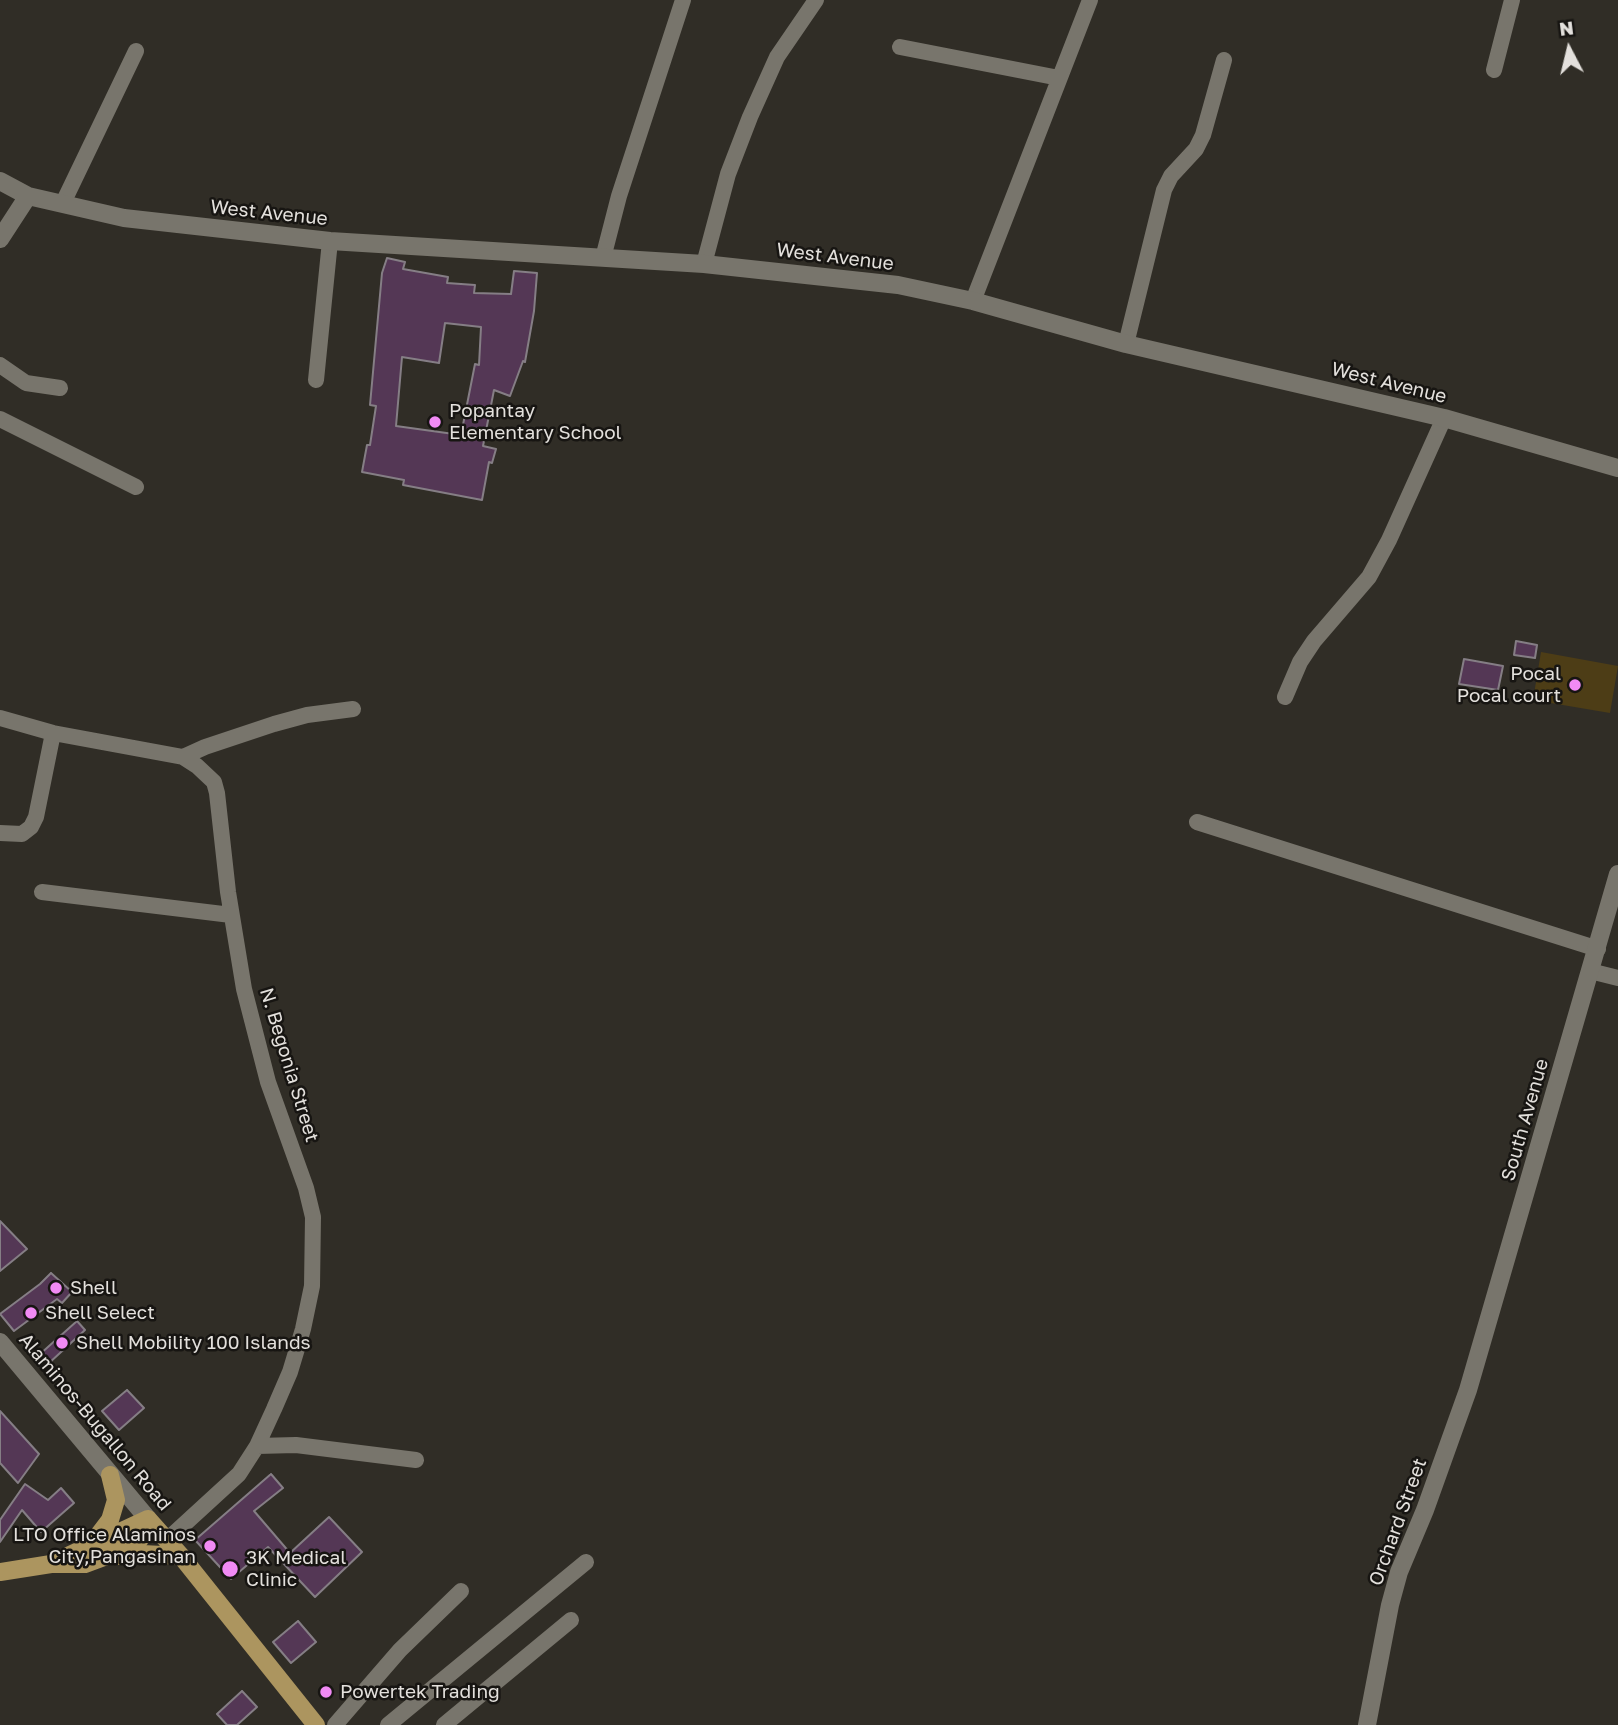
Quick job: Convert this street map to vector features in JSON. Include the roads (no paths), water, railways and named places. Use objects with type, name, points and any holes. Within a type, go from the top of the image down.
[{"type":"main road","points":[[93,1542],[110,1520],[116,1500],[110,1475]]},
{"type":"main road","points":[[51,1564],[148,1518]]},
{"type":"main road","points":[[85,1564],[133,1546],[141,1538],[148,1518]]},
{"type":"main road","name":"Alaminos-Bugallon Road","points":[[148,1518],[316,1725]]},
{"type":"main road","points":[[0,1572],[51,1564],[85,1564],[123,1555],[181,1556]]},
{"type":"street","points":[[603,258],[619,196],[683,0]]},
{"type":"street","points":[[704,264],[729,174],[750,117],[777,57],[816,0]]},
{"type":"street","points":[[973,301],[1090,0]]},
{"type":"street","points":[[1494,70],[1512,0]]},
{"type":"street","points":[[900,47],[1059,78]]},
{"type":"street","points":[[63,203],[136,51]]},
{"type":"street","points":[[1126,344],[1164,190],[1171,176],[1196,149],[1203,135],[1224,60]]},
{"type":"street","name":"West Avenue","points":[[0,181],[29,196],[124,218],[330,241],[704,264],[898,285],[973,301],[1126,344],[1444,418],[1618,468]]},
{"type":"street","points":[[0,239],[29,196]]},
{"type":"street","points":[[316,380],[330,241]]},
{"type":"street","points":[[0,365],[26,383],[60,388]]},
{"type":"street","points":[[1285,696],[1300,662],[1314,641],[1369,577],[1389,540],[1444,418]]},
{"type":"street","points":[[0,419],[136,487]]},
{"type":"street","points":[[183,757],[274,724],[318,713],[353,709]]},
{"type":"street","name":"N. Begonia Street","points":[[0,718],[53,733],[183,757],[208,775],[218,793],[231,915],[250,1018],[268,1082],[306,1188],[313,1217],[312,1286],[303,1329],[290,1372],[257,1446],[239,1474],[167,1540]]},
{"type":"street","points":[[0,833],[22,834],[31,827],[36,817],[53,733]]},
{"type":"street","points":[[1197,822],[1598,949]]},
{"type":"street","name":"South Avenue","points":[[1471,1377],[1590,971],[1612,922],[1618,874]]},
{"type":"street","points":[[42,892],[231,915]]},
{"type":"street","points":[[1590,971],[1618,978]]},
{"type":"street","name":"Alaminos-Bugallon Road","points":[[0,1342],[148,1518]]},
{"type":"street","name":"Orchard Street","points":[[1367,1725],[1399,1572],[1425,1510],[1471,1377]]},
{"type":"street","points":[[257,1446],[296,1446],[416,1460]]},
{"type":"street","points":[[388,1725],[586,1562]]},
{"type":"street","points":[[335,1725],[400,1650],[461,1591]]},
{"type":"street","points":[[444,1725],[570,1620]]},
{"type":"place","name":"Popantay Elementary School","points":[[435,422]]},
{"type":"place","name":"Pocal Pocal court","points":[[1575,685]]},
{"type":"place","name":"Shell","points":[[56,1288]]},
{"type":"place","name":"Shell Select","points":[[31,1313]]},
{"type":"place","name":"Shell Mobility 100 Islands","points":[[62,1343]]},
{"type":"place","name":"LTO Office Alaminos City,Pangasinan","points":[[210,1546]]},
{"type":"place","name":"3K Medical Clinic","points":[[230,1569]]},
{"type":"place","name":"Powertek Trading","points":[[326,1692]]}]
